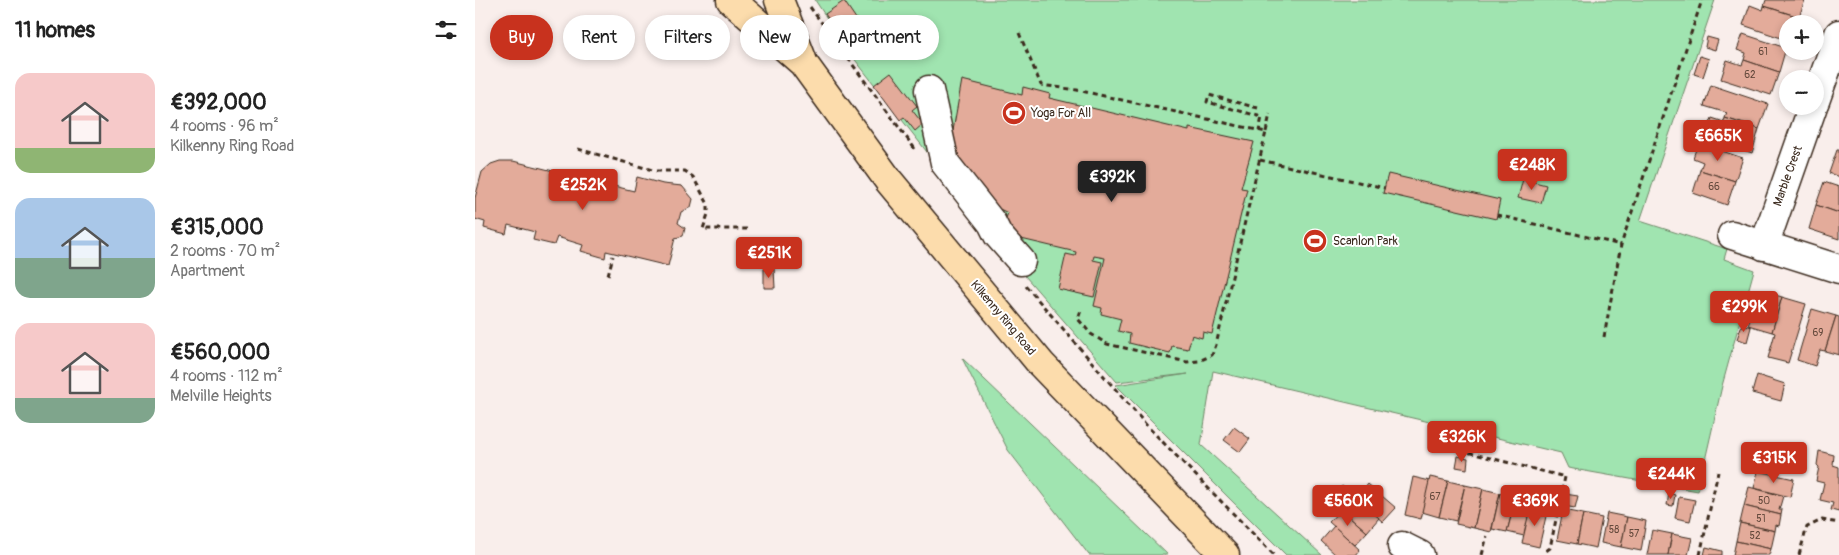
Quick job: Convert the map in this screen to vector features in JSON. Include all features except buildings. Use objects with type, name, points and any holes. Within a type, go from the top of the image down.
[{"type":"highway","name":"Kilkenny Ring Road","points":[[731,0],[803,62],[889,181],[1041,364],[1225,555]]},
{"type":"highway","name":"Kilkenny Ring Road","points":[[779,0],[803,62]]},
{"type":"street","points":[[1824,76],[1839,34]]},
{"type":"street","points":[[929,90],[945,162],[992,223],[998,235],[1021,261]]},
{"type":"street","name":"Marble Crest","points":[[1764,246],[1810,115]]},
{"type":"street","points":[[1732,235],[1839,270]]},
{"type":"path","points":[[1603,337],[1621,245],[1702,0]]},
{"type":"path","points":[[1019,33],[1041,85],[1038,91]]},
{"type":"path","points":[[1041,85],[1077,90],[1266,132]]},
{"type":"path","points":[[1258,108],[1209,95],[1207,102],[1262,117],[1259,131]]},
{"type":"path","points":[[1081,310],[1078,319],[1080,323],[1091,334],[1107,344],[1187,362],[1199,361],[1212,355],[1271,114]]},
{"type":"path","points":[[578,149],[656,171],[685,171],[693,177],[708,204],[708,214],[703,229],[747,229]]},
{"type":"path","points":[[1259,160],[1385,188]]},
{"type":"path","points":[[1497,215],[1621,245]]},
{"type":"path","points":[[608,275],[613,256]]},
{"type":"path","points":[[1443,446],[1565,477],[1550,548],[1546,551]]},
{"type":"path","points":[[1700,555],[1718,472]]},
{"type":"path","points":[[1799,555],[1807,527],[1823,520],[1839,523]]},
{"type":"path","points":[[1482,555],[1487,536]]},
{"type":"green space","name":"Scanlon Park","points":[[815,0],[1715,0],[1640,221],[1727,249],[1724,259],[1754,270],[1722,386],[1698,491],[1568,468],[1561,453],[1213,371],[1201,445],[1322,555],[1286,555],[1116,385],[1188,374],[1117,382],[1012,261],[855,60],[939,60],[939,15],[825,15]]},
{"type":"green space","points":[[962,358],[1168,555],[1089,555],[1008,450]]},
{"type":"place","name":"Yoga For All","points":[[1014,113]]},
{"type":"place","name":"Scanlon Park","points":[[1315,241]]}]
